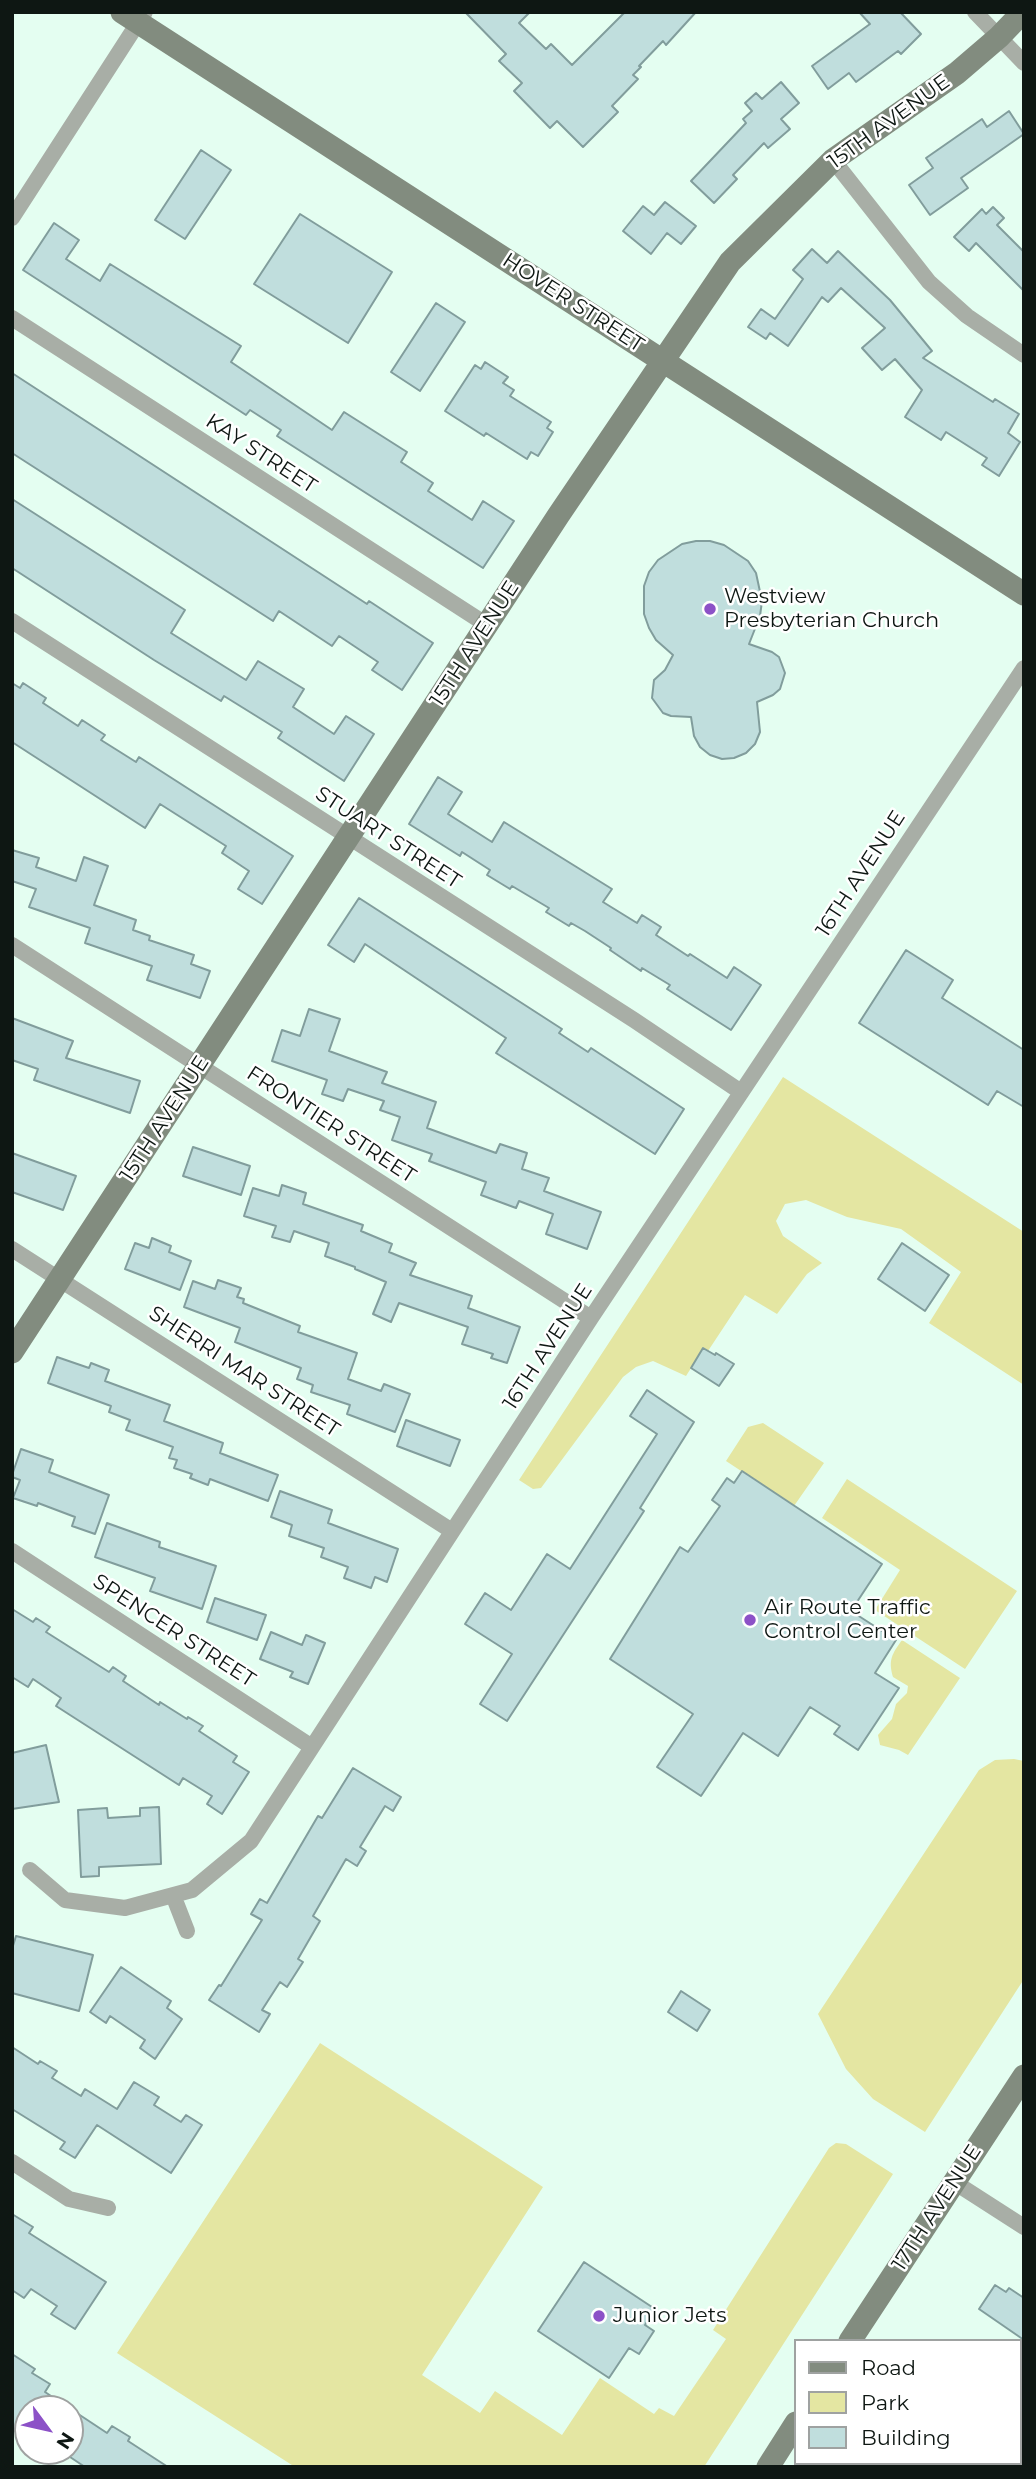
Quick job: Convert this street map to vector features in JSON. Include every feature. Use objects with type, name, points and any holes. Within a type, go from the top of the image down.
[{"type":"street","points":[[975,12],[1024,63]]},
{"type":"street","name":"15TH AVENUE","points":[[12,1352],[487,625],[730,262],[833,160],[957,73],[1023,12]]},
{"type":"street","points":[[12,218],[135,16]]},
{"type":"street","name":"HOVER STREET","points":[[135,16],[1024,594]]},
{"type":"street","points":[[833,160],[929,282],[967,316],[1024,355]]},
{"type":"street","name":"KAY STREET","points":[[12,318],[487,625]]},
{"type":"street","name":"STUART STREET","points":[[12,621],[634,1020],[741,1092]]},
{"type":"street","name":"16TH AVENUE","points":[[30,1870],[65,1900],[125,1908],[192,1890],[251,1841],[592,1318],[1024,668]]},
{"type":"street","name":"FRONTIER STREET","points":[[12,945],[592,1318]]},
{"type":"street","name":"SHERRI MAR STREET","points":[[12,1249],[452,1531]]},
{"type":"street","name":"SPENCER STREET","points":[[12,1551],[312,1747]]},
{"type":"street","points":[[173,1895],[187,1931]]},
{"type":"street","name":"17TH AVENUE","points":[[851,2339],[1024,2076]]},
{"type":"street","points":[[12,2162],[69,2199],[107,2207]]},
{"type":"street","points":[[954,2182],[1024,2227]]},
{"type":"street","points":[[768,2467],[794,2426]]},
{"type":"green space","points":[[783,1077],[1024,1232],[1024,1385],[929,1323],[961,1272],[901,1229],[847,1217],[806,1200],[785,1204],[776,1221],[783,1236],[822,1263],[807,1274],[777,1314],[745,1295],[708,1351],[703,1349],[686,1376],[653,1361],[636,1367],[623,1377],[541,1488],[533,1489],[519,1480]]},
{"type":"green space","points":[[763,1423],[824,1463],[794,1506],[726,1461],[748,1427]]},
{"type":"green space","points":[[847,1479],[1017,1591],[965,1669],[875,1610],[900,1570],[822,1518]]},
{"type":"green space","points":[[902,1640],[960,1678],[908,1755],[880,1745],[878,1735],[892,1719],[896,1704],[907,1693],[908,1686],[893,1677],[891,1666],[893,1653]]},
{"type":"green space","points":[[995,1760],[1024,1761],[1024,1979],[925,2132],[873,2099],[846,2069],[818,2014],[979,1770]]},
{"type":"green space","points":[[320,2043],[543,2187],[422,2375],[480,2413],[495,2391],[562,2435],[600,2378],[654,2414],[659,2408],[674,2416],[726,2339],[713,2330],[829,2148],[836,2143],[846,2144],[893,2174],[704,2467],[295,2467],[117,2353]]},
{"type":"building","points":[[465,12],[530,12],[519,23],[546,49],[551,44],[572,65],[625,12],[696,12],[666,45],[663,41],[639,66],[641,67],[633,75],[638,79],[612,106],[618,112],[583,147],[557,121],[550,128],[514,91],[522,83],[499,61],[506,54]]},
{"type":"building","points":[[859,12],[900,12],[921,34],[901,54],[898,51],[856,82],[849,73],[828,89],[812,66],[870,24]]},
{"type":"building","points":[[781,82],[799,103],[781,119],[790,129],[768,148],[764,143],[733,175],[737,179],[714,203],[691,181],[746,123],[743,119],[752,111],[745,103],[756,93],[762,99]]},
{"type":"building","points":[[1009,111],[1024,134],[961,178],[968,188],[930,215],[909,185],[933,168],[926,158],[982,119],[987,127]]},
{"type":"building","points":[[201,150],[231,170],[185,239],[155,220]]},
{"type":"building","points":[[665,202],[696,226],[681,244],[667,233],[651,254],[623,231],[643,206],[654,215]]},
{"type":"building","points":[[993,207],[1004,218],[997,225],[1024,252],[1024,291],[976,243],[969,251],[954,237],[982,209],[986,214]]},
{"type":"building","points":[[300,214],[392,272],[348,343],[254,284]]},
{"type":"building","points":[[54,223],[79,240],[66,259],[100,281],[110,264],[241,346],[231,362],[332,430],[344,412],[407,452],[401,462],[433,483],[428,491],[472,520],[483,501],[514,521],[483,568],[277,436],[281,430],[250,410],[246,415],[23,270]]},
{"type":"building","points":[[812,249],[827,263],[838,251],[890,300],[932,351],[923,358],[993,402],[995,399],[1019,414],[1008,433],[1020,442],[999,476],[982,465],[987,458],[946,432],[941,440],[905,417],[922,390],[895,359],[882,370],[862,348],[885,328],[841,288],[828,302],[822,297],[788,346],[770,333],[766,339],[748,327],[761,309],[775,319],[803,279],[793,270]]},
{"type":"building","points":[[436,303],[465,322],[420,391],[391,372]]},
{"type":"building","points":[[485,362],[508,377],[503,383],[514,390],[510,396],[551,422],[547,428],[553,432],[538,456],[531,452],[527,459],[445,411],[475,365],[481,369]]},
{"type":"building","points":[[12,373],[367,604],[369,601],[433,643],[402,690],[372,670],[378,662],[339,636],[332,646],[279,611],[273,621],[12,453]]},
{"type":"building","points":[[12,499],[185,610],[171,633],[246,680],[258,661],[304,689],[293,707],[334,734],[346,716],[374,734],[344,781],[278,738],[282,732],[224,696],[221,701],[12,568]]},
{"type":"building","points":[[696,541],[724,545],[748,561],[756,573],[762,601],[760,616],[749,644],[779,657],[785,673],[780,689],[757,702],[760,732],[755,744],[746,753],[734,758],[722,759],[710,755],[700,747],[694,736],[691,717],[663,713],[652,698],[654,680],[665,670],[673,655],[656,640],[649,628],[644,614],[644,586],[649,572],[658,560],[682,544]]},
{"type":"building","points":[[12,683],[20,688],[23,683],[46,698],[43,703],[78,726],[82,720],[105,735],[101,740],[136,762],[139,757],[293,856],[262,904],[238,889],[249,871],[222,853],[226,846],[160,804],[145,828],[12,742]]},
{"type":"building","points":[[438,777],[462,792],[448,814],[492,842],[504,822],[612,889],[603,902],[637,923],[642,915],[661,927],[656,935],[688,956],[690,954],[727,978],[734,967],[761,985],[731,1030],[667,989],[670,985],[642,968],[641,971],[585,931],[571,923],[569,926],[546,912],[549,908],[487,875],[490,870],[462,852],[460,856],[409,824]]},
{"type":"building","points":[[12,850],[39,858],[36,867],[76,881],[84,857],[108,866],[94,905],[136,920],[133,930],[150,936],[149,940],[194,955],[191,964],[210,971],[200,998],[147,980],[152,966],[85,943],[90,928],[29,907],[36,889],[12,881]]},
{"type":"building","points":[[359,898],[562,1029],[559,1033],[588,1052],[591,1048],[684,1109],[655,1154],[496,1053],[506,1038],[365,944],[354,962],[328,945]]},
{"type":"building","points":[[906,950],[953,980],[942,998],[1024,1050],[1024,1107],[997,1091],[988,1105],[859,1023]]},
{"type":"building","points":[[309,1009],[340,1019],[329,1051],[387,1072],[382,1083],[436,1102],[427,1128],[496,1153],[500,1144],[527,1153],[522,1169],[549,1178],[544,1191],[601,1212],[587,1249],[546,1234],[553,1214],[519,1201],[516,1208],[481,1195],[486,1182],[429,1161],[432,1154],[392,1140],[400,1117],[380,1110],[384,1101],[348,1089],[343,1101],[322,1094],[327,1080],[272,1061],[282,1030],[300,1036]]},
{"type":"building","points":[[12,1018],[73,1041],[66,1058],[140,1081],[130,1113],[34,1080],[38,1069],[12,1060]]},
{"type":"building","points":[[193,1147],[250,1166],[241,1195],[183,1176]]},
{"type":"building","points":[[12,1153],[76,1176],[63,1210],[12,1192]]},
{"type":"building","points":[[282,1185],[306,1193],[303,1204],[363,1225],[361,1231],[392,1244],[389,1252],[416,1263],[410,1275],[472,1296],[468,1308],[520,1327],[507,1363],[491,1358],[493,1354],[462,1344],[468,1327],[399,1303],[391,1322],[373,1314],[386,1282],[325,1256],[329,1243],[294,1231],[290,1242],[272,1237],[276,1226],[244,1216],[253,1188],[279,1196]]},
{"type":"building","points":[[152,1238],[171,1246],[169,1252],[191,1261],[180,1290],[125,1269],[135,1243],[149,1248]]},
{"type":"building","points":[[902,1243],[949,1275],[925,1311],[878,1279]]},
{"type":"building","points":[[218,1280],[241,1288],[237,1297],[244,1299],[243,1303],[300,1326],[298,1332],[357,1353],[348,1379],[381,1391],[384,1384],[410,1394],[395,1432],[347,1414],[350,1405],[311,1392],[313,1385],[297,1379],[301,1368],[235,1342],[240,1328],[184,1307],[193,1281],[215,1289]]},
{"type":"building","points":[[703,1348],[734,1364],[719,1386],[691,1368]]},
{"type":"building","points":[[57,1357],[89,1368],[91,1363],[109,1370],[105,1381],[170,1405],[164,1421],[223,1443],[220,1453],[278,1475],[268,1501],[210,1479],[208,1485],[190,1478],[192,1474],[174,1468],[177,1460],[169,1458],[173,1447],[126,1430],[130,1420],[109,1412],[111,1406],[48,1383]]},
{"type":"building","points":[[647,1390],[694,1422],[640,1508],[644,1511],[507,1721],[480,1704],[512,1654],[465,1624],[485,1593],[511,1610],[547,1554],[570,1569],[657,1434],[630,1416]]},
{"type":"building","points":[[406,1420],[460,1440],[450,1466],[397,1446]]},
{"type":"building","points":[[21,1449],[53,1460],[49,1472],[109,1495],[95,1534],[72,1526],[75,1517],[38,1503],[37,1506],[13,1498],[20,1480],[12,1475]]},
{"type":"building","name":"Air Route Traffic Control Center","points":[[742,1471],[882,1564],[851,1611],[896,1640],[875,1673],[899,1688],[858,1750],[834,1734],[840,1726],[810,1707],[778,1756],[743,1733],[701,1796],[657,1767],[693,1714],[610,1659],[680,1547],[688,1552],[720,1506],[712,1500],[727,1478],[734,1483]]},
{"type":"building","points":[[280,1491],[332,1510],[328,1523],[398,1549],[387,1582],[375,1577],[371,1588],[344,1578],[348,1567],[321,1557],[324,1548],[289,1536],[292,1525],[271,1517]]},
{"type":"building","points":[[107,1523],[160,1542],[159,1547],[216,1566],[202,1609],[150,1591],[155,1578],[95,1557]]},
{"type":"building","points":[[215,1598],[266,1615],[257,1640],[207,1622]]},
{"type":"building","points":[[12,1609],[33,1622],[36,1618],[50,1627],[46,1632],[109,1672],[113,1667],[126,1676],[123,1681],[159,1705],[160,1702],[203,1726],[199,1731],[237,1756],[233,1762],[249,1772],[222,1814],[207,1804],[212,1796],[183,1778],[179,1785],[56,1706],[61,1698],[33,1679],[28,1687],[12,1677]]},
{"type":"building","points":[[271,1632],[302,1645],[306,1635],[325,1643],[308,1684],[290,1677],[293,1672],[260,1659]]},
{"type":"building","points":[[46,1745],[59,1802],[12,1809],[12,1753]]},
{"type":"building","points":[[353,1768],[401,1797],[393,1811],[385,1806],[360,1847],[366,1851],[357,1866],[346,1859],[313,1916],[320,1921],[298,1959],[303,1962],[287,1987],[280,1982],[262,2010],[270,2014],[259,2032],[209,2000],[219,1985],[221,1986],[262,1920],[251,1914],[260,1899],[267,1903],[318,1816],[322,1818]]},
{"type":"building","points":[[159,1807],[161,1864],[99,1867],[99,1876],[81,1877],[78,1810],[107,1808],[108,1818],[140,1816],[140,1808]]},
{"type":"building","points":[[16,1936],[93,1955],[79,2011],[12,1993],[12,1949]]},
{"type":"building","points":[[121,1967],[171,2001],[167,2008],[182,2019],[155,2059],[140,2048],[145,2040],[110,2016],[106,2023],[90,2012]]},
{"type":"building","points":[[681,1991],[710,2010],[697,2031],[668,2012]]},
{"type":"building","points":[[12,2047],[38,2064],[40,2061],[57,2071],[52,2078],[81,2096],[85,2089],[117,2109],[134,2082],[159,2097],[154,2105],[181,2122],[186,2115],[202,2125],[171,2173],[97,2125],[75,2158],[60,2149],[65,2142],[12,2109]]},
{"type":"building","points":[[12,2214],[33,2227],[29,2233],[106,2282],[75,2329],[51,2314],[57,2306],[31,2289],[24,2298],[12,2290]]},
{"type":"building","points":[[584,2262],[655,2309],[645,2325],[654,2331],[639,2354],[629,2348],[609,2378],[538,2331]]},
{"type":"building","points":[[995,2285],[1006,2292],[1009,2288],[1024,2298],[1024,2340],[979,2309]]},
{"type":"building","points":[[12,2354],[35,2369],[32,2373],[50,2384],[45,2392],[50,2395],[14,2395],[12,2434]]},
{"type":"building","points":[[84,2418],[107,2433],[112,2426],[130,2437],[128,2441],[168,2467],[82,2465]]},
{"type":"place","name":"Westview Presbyterian Church","points":[[710,609]]},
{"type":"place","name":"Air Route Traffic Control Center","points":[[750,1620]]},
{"type":"place","name":"Junior Jets","points":[[599,2316]]}]
